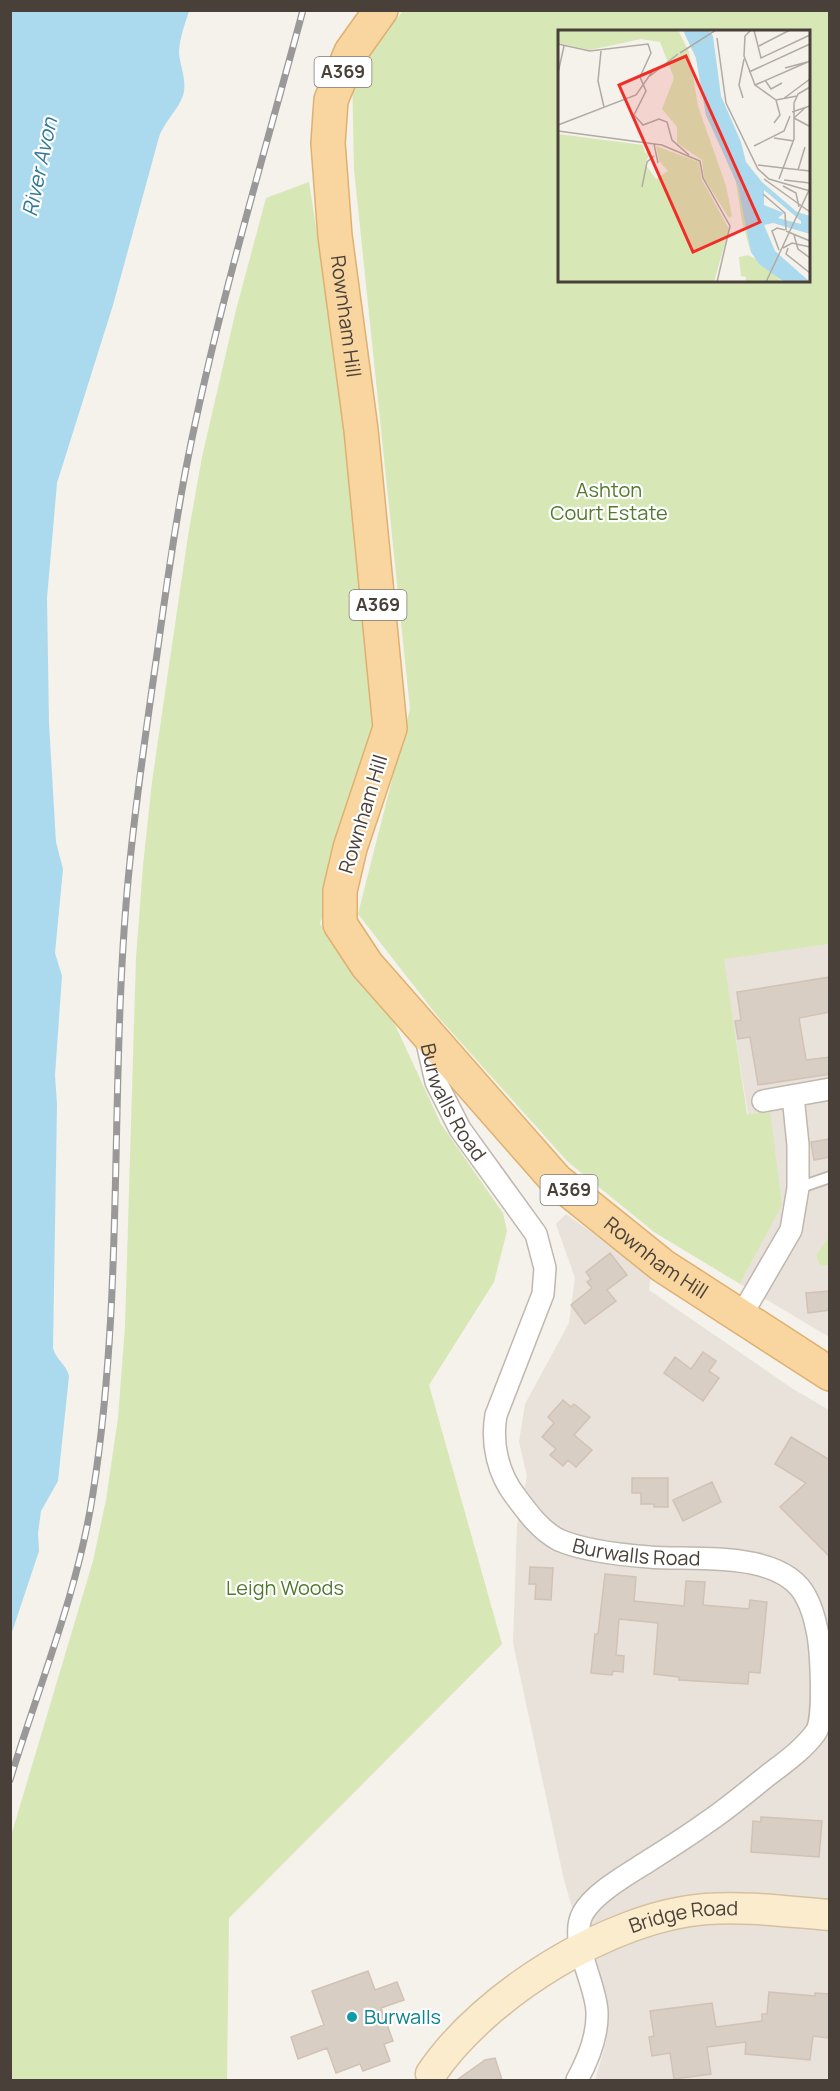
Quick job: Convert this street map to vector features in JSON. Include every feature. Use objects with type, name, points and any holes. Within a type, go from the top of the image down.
[{"type":"main road","name":"Rownham Hill","points":[[381,10],[347,61],[332,100],[328,143],[335,236],[361,430],[390,728],[350,848],[340,891],[340,924],[367,965],[556,1180],[663,1266],[830,1374]]},
{"type":"main road","name":"Bridge Road","points":[[425,2077],[442,2057],[512,1990],[580,1950],[628,1929],[654,1919],[686,1912],[725,1909],[830,1915]]},
{"type":"street","name":"Burwalls Road","points":[[425,1032],[436,1082],[460,1129],[536,1234],[545,1268],[543,1294],[494,1425],[496,1456],[508,1488],[532,1518],[556,1539],[579,1547],[649,1557],[733,1559],[777,1570],[803,1593],[823,1630],[820,1714],[817,1730],[801,1749],[706,1824],[620,1879],[591,1903],[581,1916],[578,1935],[580,1950],[593,1988],[597,2013],[594,2036],[577,2080]]},
{"type":"street","points":[[763,1101],[830,1089]]},
{"type":"street","points":[[741,1316],[791,1230],[798,1188],[798,1145],[792,1096]]},
{"type":"lane","points":[[798,1188],[830,1177]]},
{"type":"shaded area","points":[[829,944],[830,1237],[816,1255],[820,1266],[829,1265],[829,1337],[740,1284],[782,1204],[769,1112],[748,1114],[723,958]]},
{"type":"shaded area","points":[[566,1214],[651,1275],[649,1290],[793,1389],[829,1410],[829,2080],[595,2080],[606,2043],[606,2023],[564,1880],[513,1643],[517,1525],[527,1476],[519,1442],[525,1404],[569,1323],[575,1278],[556,1224]]},
{"type":"green space","name":"Ashton Court Estate","points":[[403,11],[829,11],[829,944],[724,959],[747,1114],[770,1112],[782,1205],[740,1284],[654,1232],[568,1162],[439,1018],[358,914],[410,709],[354,169],[352,71]]},
{"type":"green space","name":"Leigh Woods","points":[[309,182],[338,369],[379,727],[320,924],[384,1001],[441,1124],[503,1213],[507,1231],[494,1282],[429,1385],[502,1644],[229,1918],[227,2080],[11,2080],[11,1836],[93,1561],[106,1500],[118,1418],[125,1326],[136,958],[143,866],[152,782],[188,536],[202,457],[236,310],[266,198]]},
{"type":"green space","points":[[829,1237],[829,1265],[820,1266],[816,1255]]},
{"type":"water","name":"River Avon","points":[[11,10],[189,11],[179,48],[184,81],[183,97],[159,137],[113,305],[57,483],[47,598],[49,723],[56,842],[63,869],[55,953],[62,976],[55,1075],[57,1104],[53,1348],[69,1376],[58,1481],[41,1511],[38,1533],[39,1551],[11,1635]]},
{"type":"building","points":[[830,977],[830,1012],[799,1018],[806,1060],[830,1057],[830,1074],[758,1085],[750,1037],[738,1039],[735,1021],[741,1020],[737,992]]},
{"type":"building","points":[[830,1139],[830,1157],[814,1160],[811,1142]]},
{"type":"building","points":[[610,1253],[627,1275],[607,1290],[616,1301],[585,1324],[571,1305],[592,1288],[587,1282],[591,1279],[586,1272]]},
{"type":"building","points":[[830,1291],[830,1310],[808,1313],[806,1293]]},
{"type":"building","points":[[703,1352],[716,1361],[709,1371],[719,1378],[703,1401],[664,1373],[675,1357],[691,1369]]},
{"type":"building","points":[[563,1400],[571,1407],[574,1404],[590,1417],[574,1435],[592,1450],[576,1467],[568,1460],[563,1466],[550,1455],[556,1449],[542,1437],[554,1423],[548,1417]]},
{"type":"building","points":[[791,1437],[830,1460],[830,1557],[780,1507],[806,1483],[775,1464]]},
{"type":"building","points":[[632,1478],[668,1478],[668,1507],[641,1504],[641,1493],[632,1493]]},
{"type":"building","points":[[712,1482],[721,1502],[683,1521],[673,1500]]},
{"type":"building","points":[[530,1567],[553,1568],[551,1600],[535,1599],[536,1584],[529,1584]]},
{"type":"building","points":[[605,1574],[636,1577],[634,1601],[684,1606],[686,1581],[705,1582],[703,1605],[749,1609],[750,1600],[767,1602],[760,1673],[749,1672],[748,1684],[679,1680],[679,1677],[654,1674],[658,1623],[619,1619],[616,1655],[624,1656],[623,1672],[613,1671],[612,1675],[591,1673]]},
{"type":"building","points":[[761,1817],[822,1821],[819,1857],[751,1852],[753,1821],[761,1822]]},
{"type":"building","name":"Burwalls","points":[[368,1971],[375,1990],[397,1982],[404,2000],[381,2008],[393,2041],[384,2044],[390,2061],[363,2071],[360,2064],[336,2073],[327,2048],[298,2059],[291,2037],[324,2025],[312,1991]]},
{"type":"building","points":[[769,1992],[815,1996],[815,1993],[830,1994],[829,2038],[813,2036],[810,2060],[745,2054],[746,2042],[707,2047],[711,2074],[674,2079],[670,2053],[652,2056],[649,2037],[654,2036],[650,2011],[712,2003],[716,2027],[762,2021],[762,2014],[767,2014]]},
{"type":"building","points":[[495,2058],[502,2080],[457,2080],[485,2060]]},
{"type":"railway","points":[[10,1780],[68,1602],[93,1493],[110,1336],[123,940],[142,758],[175,531],[188,458],[213,345],[303,10]]},
{"type":"place","name":"Burwalls","points":[[352,2017]]}]
